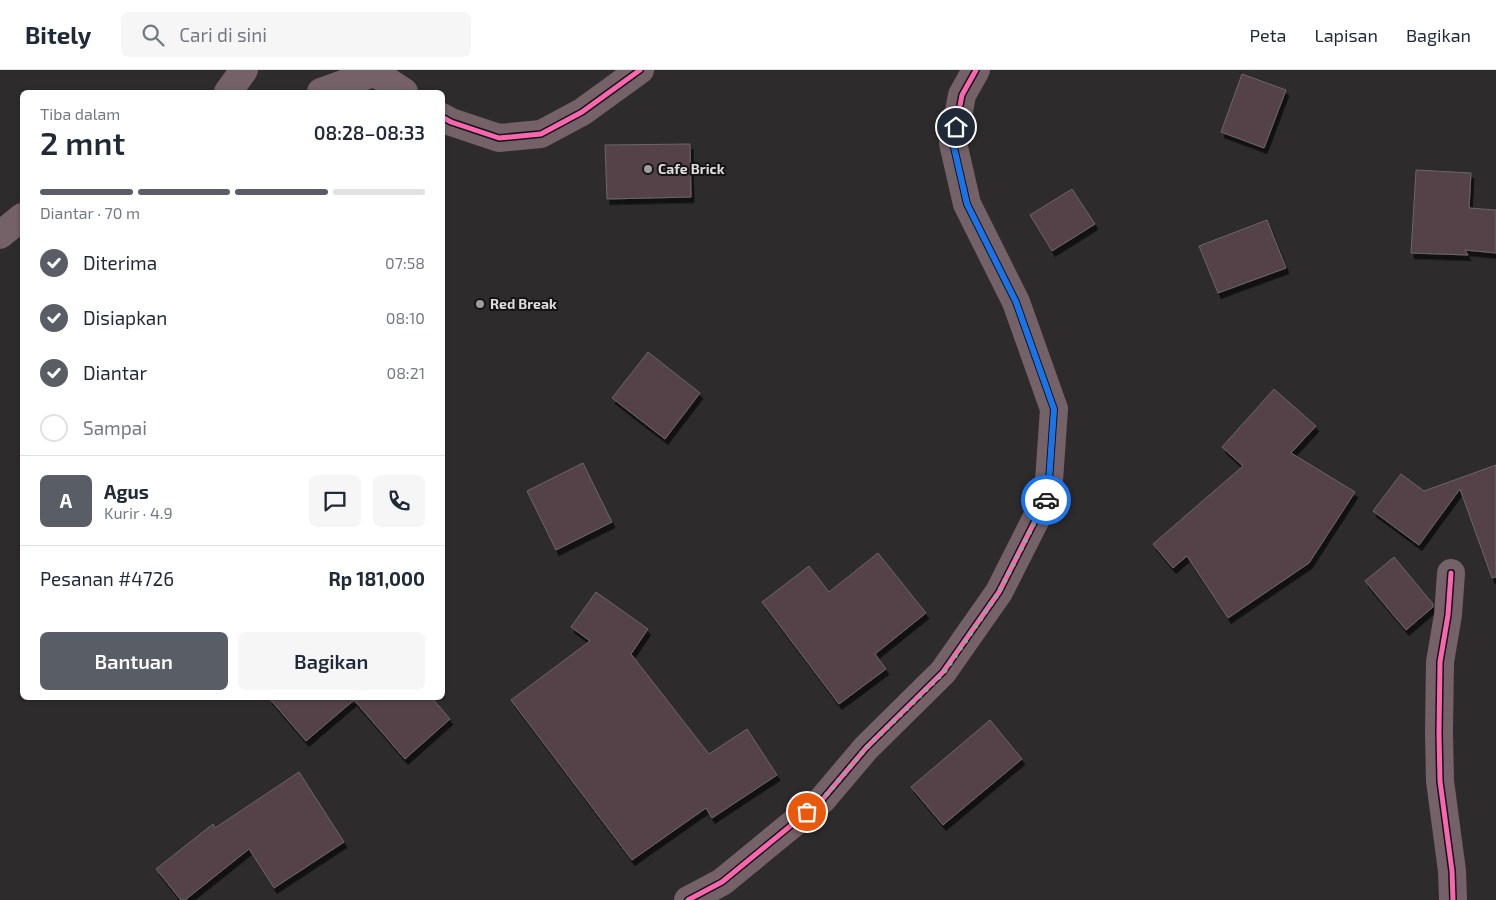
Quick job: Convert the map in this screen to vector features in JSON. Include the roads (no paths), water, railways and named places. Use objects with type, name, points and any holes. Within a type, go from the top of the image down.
[{"type":"street","points":[[229,90],[244,70]]},
{"type":"street","points":[[445,119],[499,138],[541,134],[582,112],[640,70]]},
{"type":"street","points":[[688,900],[722,882],[822,800],[866,748],[944,672],[999,592],[1048,495],[1054,409],[1016,302],[967,204],[953,143],[962,95],[976,70]]},
{"type":"street","points":[[326,90],[372,72],[401,90]]},
{"type":"street","points":[[0,236],[20,219]]},
{"type":"street","points":[[1451,573],[1448,615],[1440,662],[1439,733],[1440,781],[1452,871],[1453,900]]},
{"type":"place","name":"Cafe Brick","points":[[648,169]]},
{"type":"place","name":"Red Break","points":[[480,304]]}]
